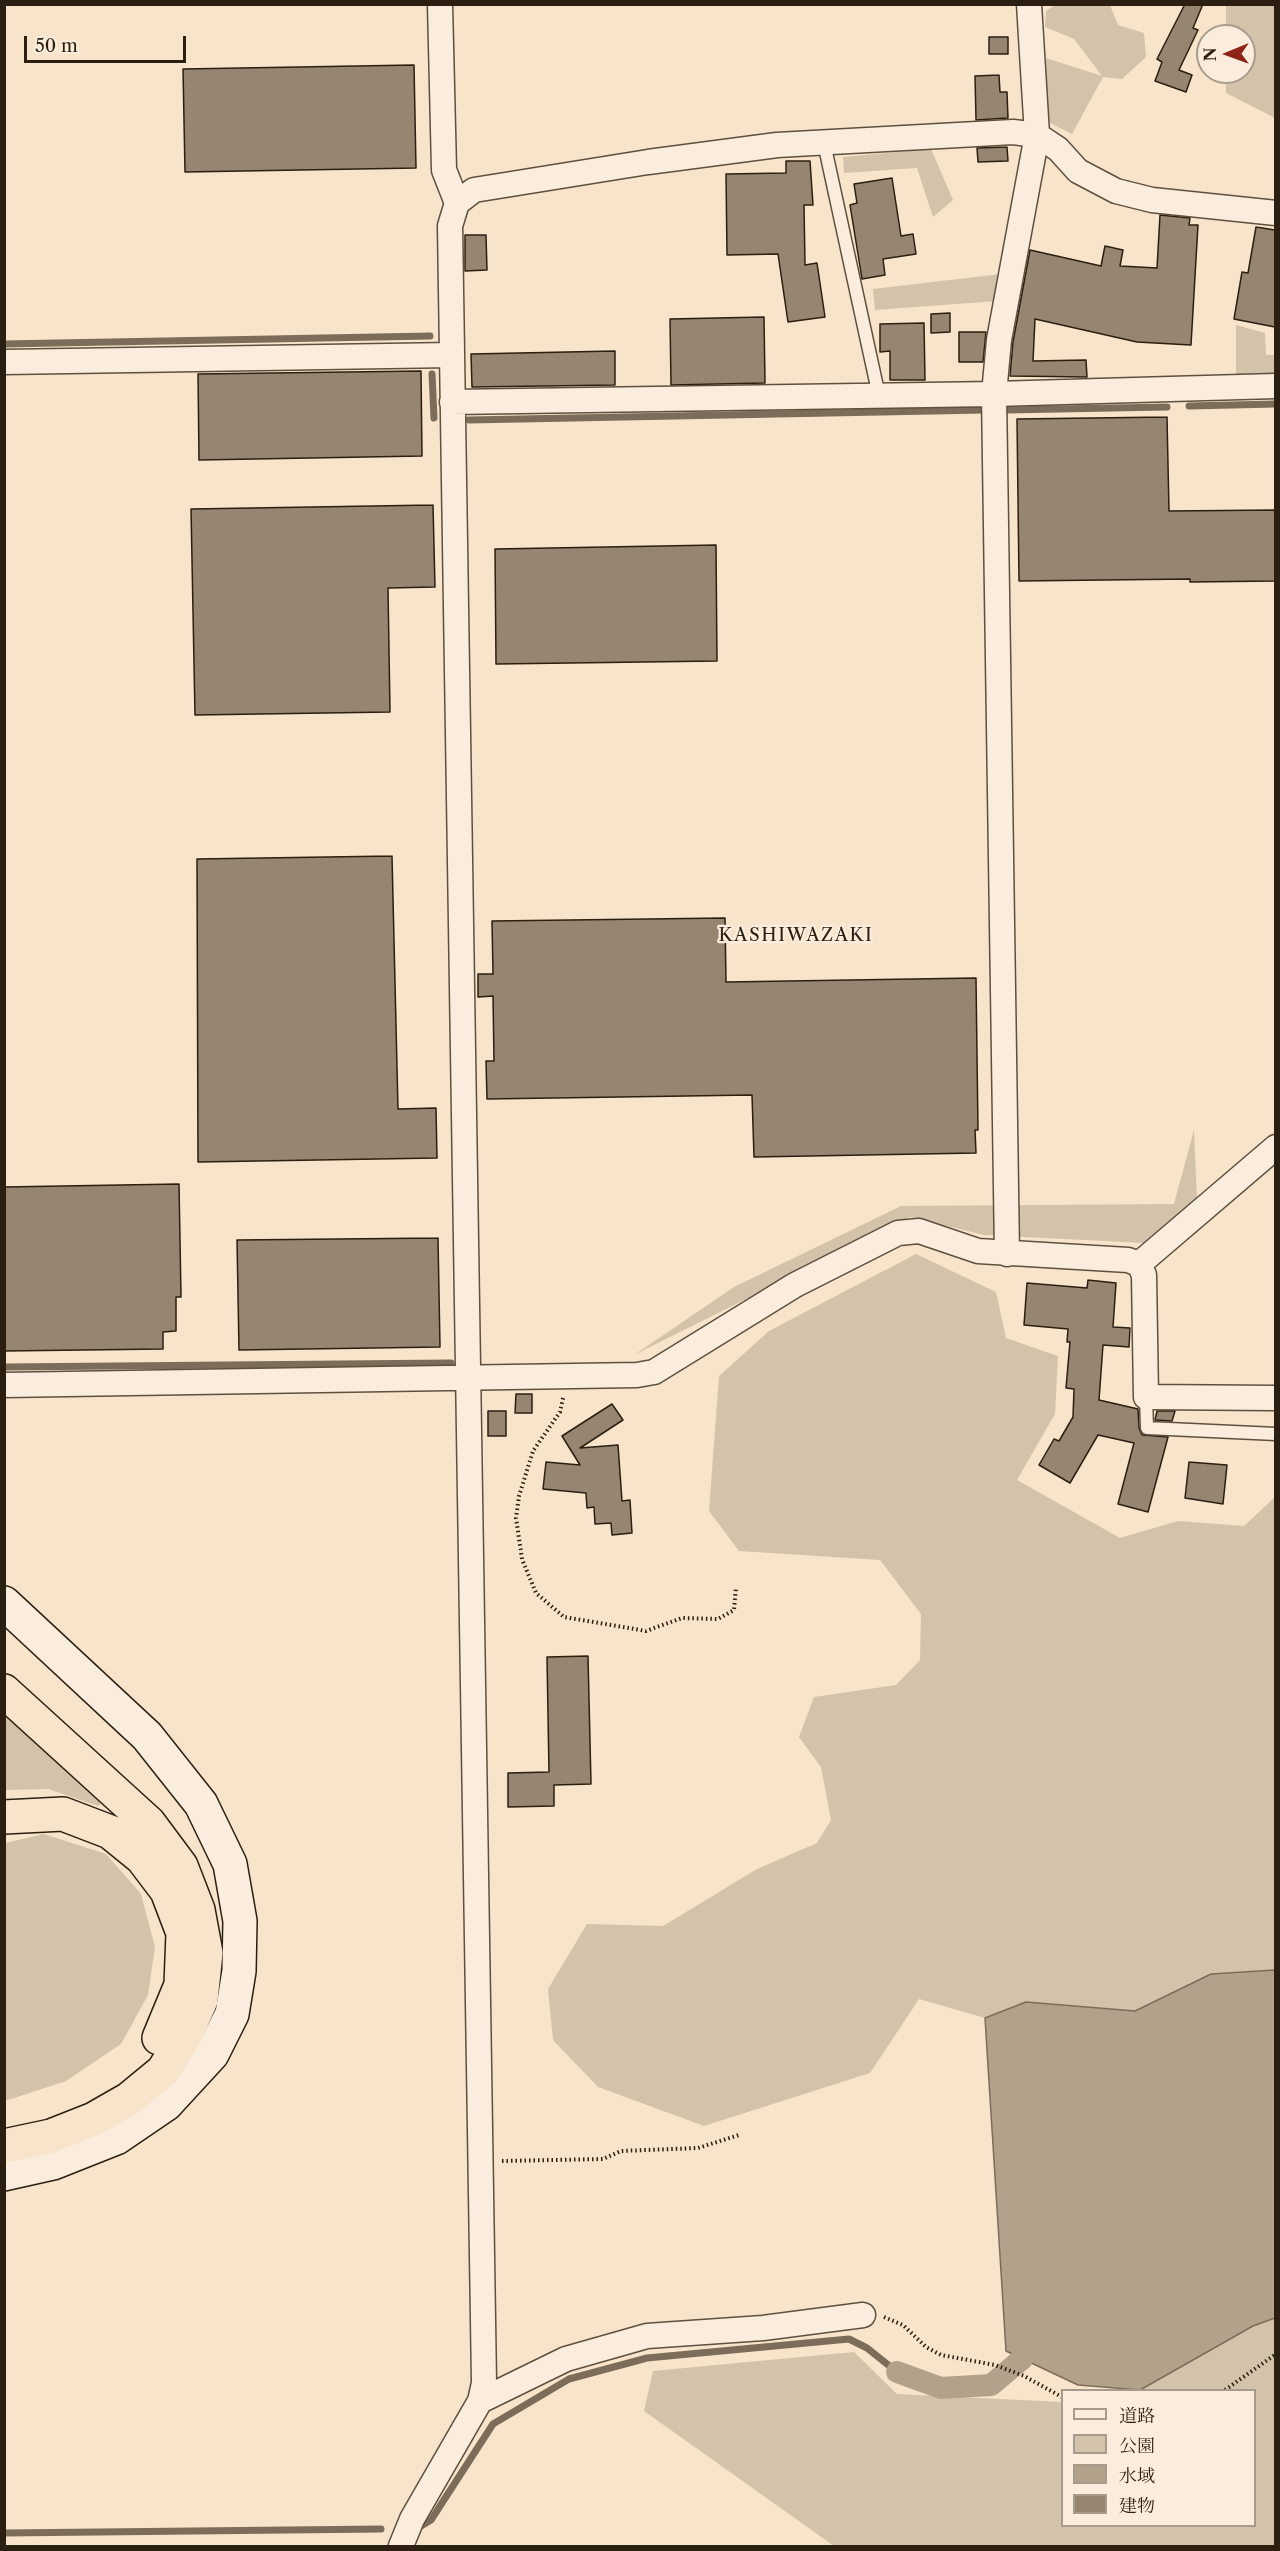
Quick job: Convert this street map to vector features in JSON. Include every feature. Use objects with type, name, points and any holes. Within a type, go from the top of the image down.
[{"type":"highway","points":[[4,1691],[149,1823],[181,1866],[198,1910],[206,1953],[201,2000],[186,2034],[163,2071],[129,2099],[94,2119],[51,2136],[4,2146]]},
{"type":"highway","points":[[4,1817],[63,1814],[110,1832],[142,1858],[167,1891],[183,1932],[181,1986],[160,2036],[140,2061],[116,2081],[73,2106],[24,2121],[4,2123]]},
{"type":"street","points":[[440,4],[444,170],[457,203]]},
{"type":"street","points":[[1007,1254],[994,394],[999,340],[1036,135],[1029,4]]},
{"type":"street","points":[[401,2547],[412,2519],[480,2401],[484,2383],[452,402],[450,226],[457,203],[474,190],[648,162],[777,145],[1013,132],[1036,135],[1058,148],[1078,171],[1116,191],[1152,200],[1275,213]]},
{"type":"street","points":[[4,362],[452,355]]},
{"type":"street","points":[[452,402],[994,394],[1275,386]]},
{"type":"street","points":[[1139,1264],[1275,1147]]},
{"type":"street","points":[[4,1385],[637,1375],[654,1372],[795,1286],[898,1233],[919,1231],[978,1251],[1128,1260],[1139,1264],[1144,1275],[1146,1397],[1275,1398]]},
{"type":"street","points":[[4,1603],[147,1736],[201,1804],[230,1864],[240,1921],[239,1971],[232,2014],[212,2054],[166,2104],[116,2138],[53,2163],[4,2174]]},
{"type":"street","points":[[480,2401],[566,2360],[647,2336],[763,2328],[863,2315]]},
{"type":"lane","points":[[824,143],[879,396]]},
{"type":"lane","points":[[1146,1397],[1147,1428],[1275,1434]]},
{"type":"path","points":[[566,1377],[560,1412],[533,1451],[519,1496],[516,1518],[522,1559],[536,1593],[564,1617],[646,1631],[682,1618],[718,1619],[734,1610],[736,1587]]},
{"type":"path","points":[[480,2162],[603,2159],[621,2151],[698,2148],[739,2135]]},
{"type":"path","points":[[863,2315],[886,2317],[903,2325],[926,2347],[941,2355],[995,2365],[1024,2376],[1061,2396]]},
{"type":"path","points":[[1228,2389],[1275,2354]]},
{"type":"green space","points":[[1055,5],[1110,5],[1118,25],[1144,33],[1146,57],[1122,79],[1103,77],[1072,134],[1044,120],[1046,58],[1102,76],[1074,39],[1045,27],[1046,11]]},
{"type":"green space","points":[[1226,5],[1275,5],[1275,118],[1226,93],[1226,84],[1256,84],[1256,24],[1226,24]]},
{"type":"green space","points":[[931,149],[953,200],[933,217],[917,168],[844,173],[843,157]]},
{"type":"green space","points":[[1001,274],[997,301],[875,310],[873,289]]},
{"type":"green space","points":[[1236,325],[1265,333],[1266,355],[1275,355],[1275,375],[1236,376]]},
{"type":"green space","points":[[1194,1130],[1197,1201],[1144,1243],[984,1235],[910,1217],[634,1355],[734,1287],[901,1206],[1174,1204]]},
{"type":"green space","points":[[916,1254],[996,1292],[1006,1338],[1058,1356],[1055,1414],[1017,1480],[1120,1538],[1178,1521],[1244,1526],[1275,1497],[1275,1970],[1211,1974],[1135,2011],[1026,2002],[985,2018],[919,1999],[870,2073],[704,2126],[598,2087],[553,2040],[548,1989],[587,1924],[663,1926],[757,1869],[817,1843],[831,1820],[821,1767],[799,1737],[814,1697],[896,1685],[920,1660],[921,1614],[880,1560],[739,1551],[709,1511],[719,1376],[769,1331]]},
{"type":"green space","points":[[4,1708],[107,1797],[98,1806],[48,1789],[5,1790]]},
{"type":"green space","points":[[44,1834],[106,1854],[141,1894],[155,1947],[148,1995],[121,2044],[66,2081],[5,2101],[5,1843]]},
{"type":"green space","points":[[1275,2318],[1275,2546],[834,2546],[644,2411],[653,2371],[854,2352],[897,2394],[1061,2402],[1061,2527],[1256,2527],[1256,2389],[1140,2389],[1253,2326]]},
{"type":"water","points":[[1275,1970],[1275,2318],[1253,2326],[1142,2389],[1078,2385],[1006,2351],[985,2018],[1026,2002],[1135,2011],[1211,1974]]},
{"type":"building","points":[[1185,4],[1203,4],[1193,28],[1196,29],[1196,34],[1179,70],[1192,75],[1186,92],[1155,81],[1162,62],[1157,59]]},
{"type":"building","points":[[989,37],[1008,37],[1008,54],[989,54]]},
{"type":"building","points":[[414,65],[416,168],[185,172],[183,69]]},
{"type":"building","points":[[999,75],[1000,92],[1007,92],[1008,118],[976,120],[975,76]]},
{"type":"building","points":[[1007,147],[1008,161],[978,162],[977,148]]},
{"type":"building","points":[[786,161],[810,161],[813,205],[804,205],[805,265],[817,263],[825,317],[788,322],[778,254],[727,255],[726,174],[786,173]]},
{"type":"building","points":[[892,178],[901,236],[913,234],[916,254],[883,259],[885,275],[862,279],[850,205],[857,203],[854,184]]},
{"type":"building","points":[[1160,215],[1190,218],[1189,225],[1198,225],[1191,345],[1137,342],[1035,319],[1033,361],[1086,360],[1087,377],[1010,376],[1013,342],[1030,250],[1101,266],[1105,246],[1123,250],[1120,266],[1157,268]]},
{"type":"building","points":[[1256,227],[1275,230],[1275,327],[1234,319],[1242,272],[1248,273]]},
{"type":"building","points":[[465,235],[486,235],[487,270],[465,271]]},
{"type":"building","points":[[950,313],[950,332],[931,333],[931,314]]},
{"type":"building","points":[[764,317],[765,383],[671,385],[670,319]]},
{"type":"building","points":[[924,323],[925,380],[890,380],[890,351],[880,352],[880,324]]},
{"type":"building","points":[[959,332],[986,332],[983,362],[959,362]]},
{"type":"building","points":[[615,351],[615,385],[472,387],[471,354]]},
{"type":"building","points":[[421,371],[422,456],[199,460],[198,374]]},
{"type":"building","points":[[1167,417],[1169,511],[1275,510],[1275,581],[1190,582],[1190,579],[1019,581],[1017,419]]},
{"type":"building","points":[[433,505],[435,587],[388,588],[390,712],[195,715],[191,509]]},
{"type":"building","points":[[716,545],[717,661],[496,664],[495,549]]},
{"type":"building","points":[[392,856],[398,1109],[436,1108],[437,1158],[198,1162],[197,859]]},
{"type":"building","points":[[725,918],[726,982],[976,978],[978,1130],[975,1130],[976,1153],[754,1157],[752,1095],[487,1099],[486,1061],[494,1061],[493,996],[478,997],[478,974],[493,974],[492,921]]},
{"type":"building","points":[[179,1184],[181,1297],[176,1297],[176,1331],[163,1332],[163,1349],[4,1351],[4,1187]]},
{"type":"building","points":[[438,1238],[440,1347],[239,1350],[237,1240]]},
{"type":"building","points":[[1088,1280],[1116,1283],[1113,1327],[1130,1328],[1129,1347],[1103,1345],[1099,1400],[1138,1409],[1139,1428],[1142,1435],[1168,1437],[1148,1512],[1118,1504],[1134,1443],[1098,1435],[1070,1483],[1039,1465],[1054,1439],[1059,1441],[1073,1417],[1074,1389],[1066,1388],[1070,1342],[1067,1342],[1068,1329],[1024,1325],[1027,1283],[1087,1288]]},
{"type":"building","points":[[516,1394],[532,1394],[532,1413],[515,1413]]},
{"type":"building","points":[[612,1404],[623,1420],[580,1448],[618,1445],[622,1501],[630,1500],[632,1533],[612,1535],[611,1523],[595,1524],[594,1507],[587,1508],[586,1493],[543,1489],[546,1462],[580,1465],[562,1436]]},
{"type":"building","points":[[488,1411],[506,1411],[506,1436],[488,1436]]},
{"type":"building","points":[[1157,1411],[1175,1411],[1172,1421],[1155,1420]]},
{"type":"building","points":[[1189,1462],[1227,1465],[1223,1504],[1185,1498]]},
{"type":"building","points":[[588,1656],[591,1784],[554,1785],[554,1806],[508,1807],[508,1773],[549,1772],[547,1657]]},
{"type":"waterway","points":[[4,344],[430,336]]},
{"type":"waterway","points":[[432,374],[434,418]]},
{"type":"waterway","points":[[1189,406],[1276,404]]},
{"type":"waterway","points":[[1006,410],[1167,407]]},
{"type":"waterway","points":[[469,420],[984,410]]},
{"type":"waterway","points":[[4,1367],[451,1363]]},
{"type":"waterway","points":[[421,2526],[431,2520],[493,2424],[569,2379],[647,2358],[849,2339],[867,2348],[897,2372]]},
{"type":"waterway","points":[[897,2372],[941,2388],[991,2385],[1022,2359]]},
{"type":"waterway","points":[[4,2533],[381,2529]]},
{"type":"district","name":"KASHIWAZAKI","points":[[796,936]]}]
